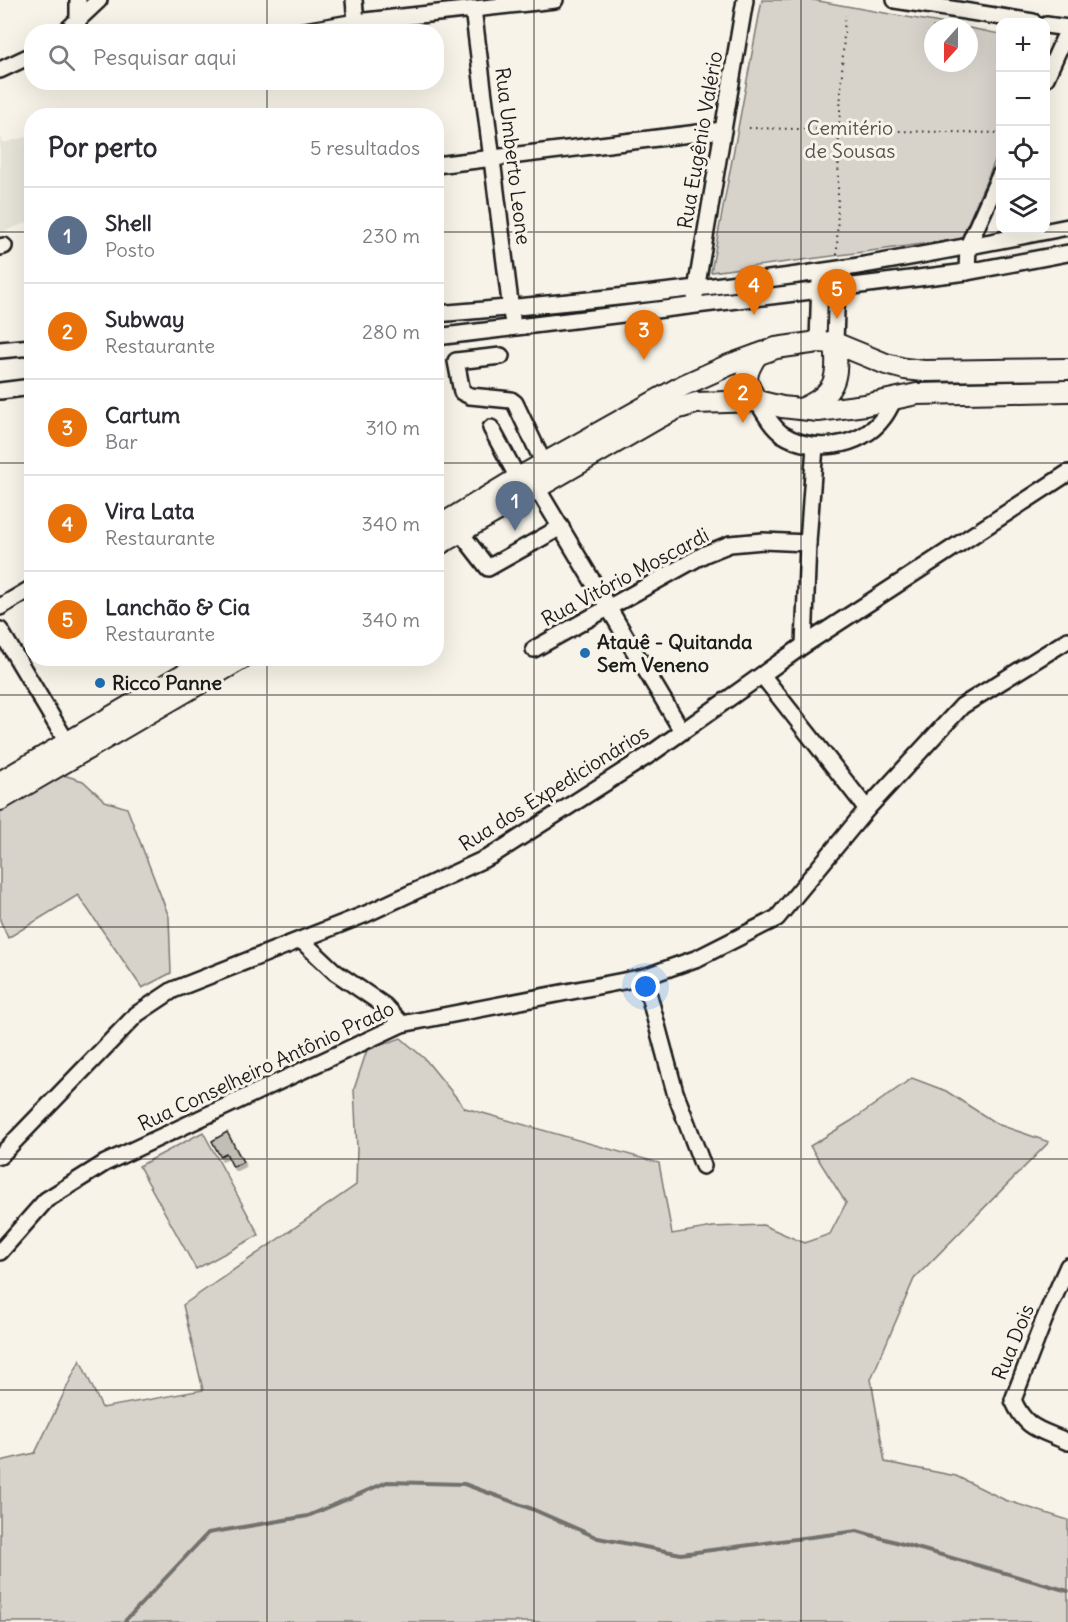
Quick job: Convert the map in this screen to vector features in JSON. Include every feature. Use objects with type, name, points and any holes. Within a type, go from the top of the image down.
[{"type":"main road","points":[[799,410],[817,402],[828,392],[836,379],[837,366],[827,343]]},
{"type":"main road","points":[[444,523],[518,478],[684,385],[776,348],[827,343],[886,364],[915,370],[1068,369]]},
{"type":"main road","points":[[757,355],[748,368],[747,380],[757,401]]},
{"type":"main road","points":[[444,541],[676,409],[696,403],[757,401],[799,410],[837,410],[917,394],[1068,392]]},
{"type":"main road","points":[[0,782],[198,666]]},
{"type":"main road","points":[[0,800],[229,666]]},
{"type":"street","points":[[78,0],[78,22]]},
{"type":"street","points":[[75,24],[99,0]]},
{"type":"street","points":[[354,0],[356,22]]},
{"type":"street","points":[[345,24],[555,0]]},
{"type":"street","name":"Rua Eugênio Valério","points":[[693,307],[746,0]]},
{"type":"street","points":[[895,0],[963,5],[1017,18]]},
{"type":"street","name":"Rua Umberto Leone","points":[[473,9],[514,328]]},
{"type":"street","points":[[1049,72],[1068,28],[1050,26]]},
{"type":"street","points":[[0,70],[24,59]]},
{"type":"street","points":[[444,164],[723,130]]},
{"type":"street","points":[[967,272],[968,246],[998,180]]},
{"type":"street","points":[[444,313],[695,288],[837,269],[1068,227]]},
{"type":"street","points":[[444,336],[967,272],[1068,253]]},
{"type":"street","points":[[827,343],[837,288],[837,269]]},
{"type":"street","points":[[820,270],[820,289],[827,343]]},
{"type":"street","points":[[0,350],[24,348]]},
{"type":"street","points":[[501,356],[456,361],[462,392],[470,396],[512,400],[544,464]]},
{"type":"street","points":[[0,391],[24,388]]},
{"type":"street","points":[[757,401],[771,423],[781,433],[815,446],[840,444],[862,436],[883,419],[895,398]]},
{"type":"street","points":[[491,428],[518,478]]},
{"type":"street","points":[[804,645],[815,446]]},
{"type":"street","name":"Rua dos Expedicionários","points":[[0,1156],[137,1014],[173,990],[366,914],[491,856],[652,753],[804,645],[1068,473]]},
{"type":"street","points":[[537,488],[682,731]]},
{"type":"street","points":[[460,532],[488,568],[561,527]]},
{"type":"street","name":"Rua Vitório Moscardi","points":[[534,649],[705,554],[730,544],[763,540],[808,543]]},
{"type":"street","points":[[0,607],[24,593]]},
{"type":"street","points":[[0,630],[68,744]]},
{"type":"street","name":"Rua Conselheiro Antônio Prado","points":[[0,1252],[46,1200],[105,1163],[402,1024],[645,977],[698,958],[777,918],[867,809],[962,706],[1068,640]]},
{"type":"street","points":[[762,675],[867,809]]},
{"type":"street","points":[[301,940],[335,972],[385,1006],[402,1024]]},
{"type":"street","points":[[645,977],[675,1092],[703,1166]]},
{"type":"street","name":"Rua Dois","points":[[1068,1266],[1013,1400],[1019,1414],[1028,1424],[1068,1442]]},
{"type":"path","points":[[837,269],[839,130],[845,15]]},
{"type":"path","points":[[749,128],[996,133]]},
{"type":"shaded area","points":[[0,135],[3,143],[24,138],[24,224],[0,233]]},
{"type":"green space","name":"Cemitério de Sousas","points":[[762,0],[813,0],[924,20],[924,72],[978,72],[978,30],[996,33],[996,158],[961,239],[711,272]]},
{"type":"green space","points":[[60,774],[83,781],[105,801],[127,808],[169,917],[171,973],[142,988],[78,895],[8,938],[0,920],[0,808]]},
{"type":"green space","points":[[401,1038],[425,1059],[465,1108],[659,1163],[672,1234],[713,1227],[763,1225],[804,1243],[830,1234],[846,1203],[810,1146],[851,1121],[912,1078],[946,1091],[997,1124],[1049,1142],[914,1279],[871,1379],[885,1462],[956,1476],[1005,1500],[1068,1520],[1068,1622],[0,1622],[0,1461],[35,1453],[80,1360],[102,1408],[203,1390],[183,1305],[356,1185],[354,1089],[367,1050]]},
{"type":"green space","points":[[203,1132],[259,1235],[196,1269],[139,1166]]},
{"type":"building","points":[[227,1132],[243,1162],[233,1167],[226,1153],[220,1156],[212,1141]]},
{"type":"waterway","points":[[124,1622],[208,1533],[308,1516],[387,1482],[464,1484],[532,1509],[598,1538],[681,1554],[857,1531],[1068,1591]]},
{"type":"place","name":"Vira Lata","points":[[754,315]]},
{"type":"place","name":"Lanchão & Cia","points":[[837,319]]},
{"type":"place","name":"Cartum","points":[[644,360]]},
{"type":"place","name":"Subway","points":[[743,423]]},
{"type":"place","name":"Shell","points":[[515,531]]},
{"type":"place","name":"Atauê - Quitanda Sem Veneno","points":[[585,653]]},
{"type":"place","name":"Ricco Panne","points":[[100,683]]}]
